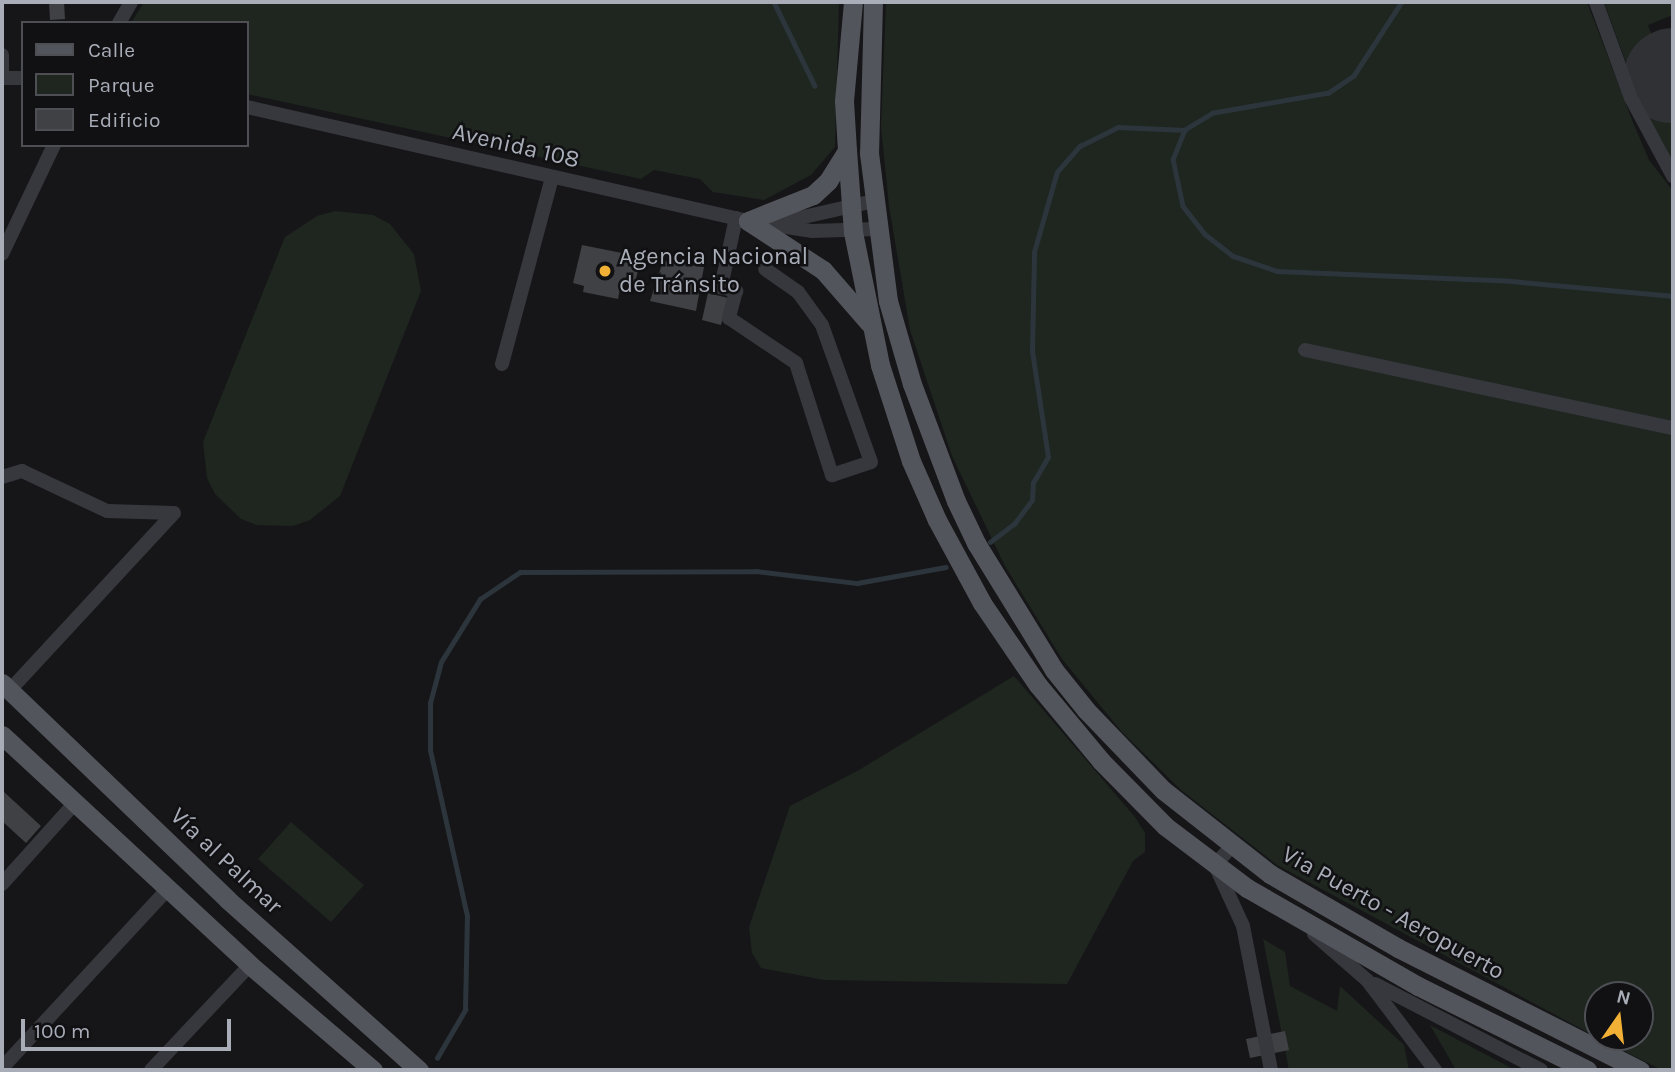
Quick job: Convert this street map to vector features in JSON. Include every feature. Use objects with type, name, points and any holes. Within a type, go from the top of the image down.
[{"type":"main road","name":"Via Puerto - Aeropuerto","points":[[853,2],[844,101],[853,232],[871,326],[911,461],[982,603],[1038,685],[1101,761],[1166,826],[1214,865],[1299,920],[1587,1070]]},
{"type":"main road","name":"Via Puerto - Aeropuerto","points":[[873,2],[868,70],[874,201],[888,301],[912,384],[976,543],[1054,670],[1086,710],[1163,790],[1231,847],[1312,902],[1640,1070]]},
{"type":"main road","points":[[742,219],[813,195],[828,181],[847,150]]},
{"type":"main road","points":[[742,219],[824,270],[871,326]]},
{"type":"main road","name":"Vía al Palmar","points":[[6,687],[228,900],[419,1070]]},
{"type":"main road","points":[[2,735],[250,965],[373,1070]]},
{"type":"street","points":[[121,21],[131,2]]},
{"type":"street","points":[[1596,2],[1631,98],[1673,176]]},
{"type":"street","points":[[2,55],[2,78],[21,78]]},
{"type":"street","name":"Avenida 108","points":[[248,107],[742,219],[812,231],[853,232],[877,229]]},
{"type":"street","points":[[2,254],[53,147]]},
{"type":"street","points":[[502,364],[552,178]]},
{"type":"street","name":"Avenida 108","points":[[776,223],[851,204],[874,201]]},
{"type":"street","points":[[742,219],[721,287],[736,291],[729,318],[796,363],[832,475],[871,462],[822,325],[798,292],[765,269]]},
{"type":"street","points":[[1305,350],[1673,428]]},
{"type":"street","points":[[2,477],[22,471],[107,511],[174,513],[6,687]]},
{"type":"street","points":[[2,884],[75,803]]},
{"type":"street","points":[[1231,847],[1214,865],[1243,926],[1271,1070]]},
{"type":"street","points":[[2,1068],[168,889]]},
{"type":"street","points":[[1299,920],[1367,980],[1436,1070]]},
{"type":"street","points":[[151,1070],[250,965]]},
{"type":"street","points":[[1367,980],[1541,1070]]},
{"type":"green space","points":[[144,2],[839,2],[835,147],[811,175],[764,200],[713,192],[700,179],[654,170],[641,179],[248,94],[248,21],[132,21]]},
{"type":"green space","points":[[886,2],[1587,2],[1649,160],[1673,191],[1673,1070],[1662,1070],[1624,1051],[1654,1051],[1654,981],[1584,981],[1584,1030],[1277,865],[1181,790],[1122,732],[1062,659],[1005,566],[952,456],[910,330],[889,206],[881,127]]},
{"type":"green space","points":[[1604,2],[1673,2],[1673,15],[1648,25],[1673,90],[1673,165],[1648,123]]},
{"type":"green space","points":[[335,211],[373,215],[390,224],[414,254],[421,291],[340,496],[310,520],[293,526],[257,525],[241,519],[215,494],[207,478],[203,442],[285,237],[317,216]]},
{"type":"green space","points":[[1014,676],[1135,817],[1145,833],[1145,852],[1133,861],[1067,984],[824,980],[761,968],[752,953],[749,927],[790,806],[859,770]]},
{"type":"green space","points":[[291,822],[364,885],[331,922],[258,859]]},
{"type":"green space","points":[[1263,939],[1285,952],[1290,986],[1337,1011],[1340,986],[1404,1045],[1409,1070],[1289,1070]]},
{"type":"green space","points":[[1430,1025],[1515,1070],[1456,1070]]},
{"type":"building","points":[[49,2],[64,2],[65,19],[50,20]]},
{"type":"building","points":[[582,245],[632,255],[631,261],[640,263],[634,286],[621,283],[618,299],[583,292],[584,286],[573,283]]},
{"type":"building","points":[[663,261],[704,267],[696,311],[650,301]]},
{"type":"building","points":[[708,293],[728,298],[721,325],[702,320]]},
{"type":"building","points":[[4,792],[41,826],[26,843],[2,821]]},
{"type":"building","points":[[1285,1031],[1289,1050],[1250,1058],[1246,1039]]},
{"type":"waterway","points":[[774,2],[815,86]]},
{"type":"waterway","points":[[1402,2],[1354,76],[1329,93],[1213,113],[1185,130],[1173,159],[1183,206],[1205,234],[1233,256],[1277,271],[1511,281],[1673,296]]},
{"type":"waterway","points":[[990,542],[1014,524],[1032,500],[1033,483],[1048,457],[1032,351],[1034,252],[1057,172],[1080,146],[1118,127],[1185,130]]},
{"type":"waterway","points":[[437,1058],[465,1010],[467,916],[430,750],[430,703],[441,662],[480,599],[520,572],[756,571],[857,583],[946,567]]},
{"type":"place","name":"Agencia Nacional de Tránsito","points":[[605,271]]}]
